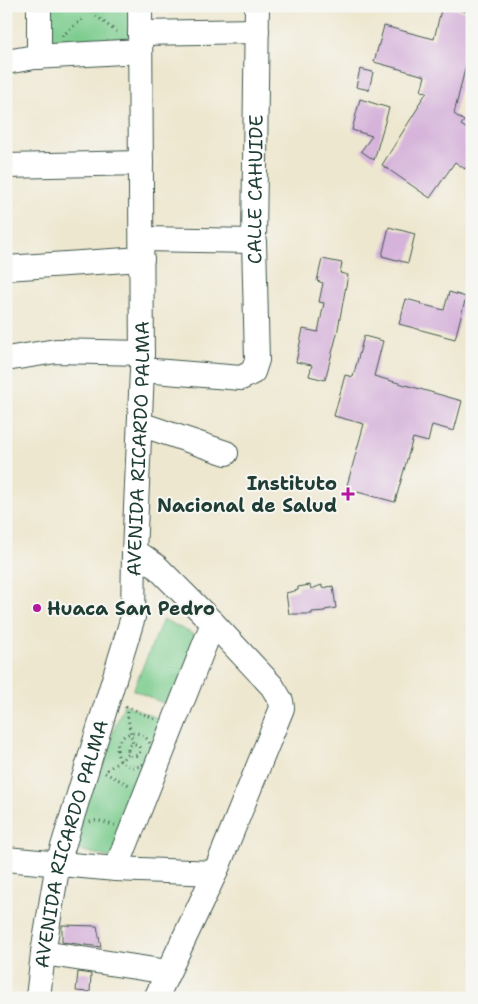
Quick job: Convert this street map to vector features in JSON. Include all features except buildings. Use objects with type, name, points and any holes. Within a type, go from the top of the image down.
[{"type":"street","points":[[39,6],[39,57]]},
{"type":"street","name":"AVENIDA RICARDO PALMA","points":[[38,998],[43,953],[58,864],[133,617],[142,361],[140,6]]},
{"type":"street","name":"CALLE CAHUIDE","points":[[142,361],[241,378],[253,372],[257,360],[254,240],[257,6]]},
{"type":"street","points":[[6,62],[140,42],[257,31]]},
{"type":"street","points":[[6,166],[141,163]]},
{"type":"street","points":[[6,268],[142,249],[254,240]]},
{"type":"street","points":[[6,360],[56,350],[142,361]]},
{"type":"street","points":[[140,424],[226,453]]},
{"type":"street","points":[[134,553],[156,566],[213,623],[272,686],[281,701],[282,708],[215,873],[156,998]]},
{"type":"street","points":[[116,869],[213,623]]},
{"type":"street","points":[[6,859],[116,869],[215,873]]},
{"type":"street","points":[[43,953],[168,972]]},
{"type":"path","points":[[133,744],[126,706],[158,720]]},
{"type":"path","points":[[132,733],[137,733],[147,739],[151,752],[145,764],[132,768],[120,761],[116,752],[121,738],[132,733]]},
{"type":"path","points":[[130,754],[129,746],[133,744]]},
{"type":"path","points":[[130,754],[138,755],[140,751],[139,747],[133,744]]},
{"type":"path","points":[[149,765],[156,749]]},
{"type":"path","points":[[130,754],[103,772],[132,786]]},
{"type":"path","points":[[86,824],[93,820],[99,820],[117,825]]},
{"type":"green space","points":[[50,6],[131,6],[132,44],[51,46]]},
{"type":"green space","points":[[163,619],[201,638],[172,707],[133,690]]},
{"type":"green space","points":[[124,704],[169,723],[115,859],[68,847]]},
{"type":"place","name":"Instituto Nacional de Salud","points":[[348,494]]},
{"type":"place","name":"Huaca San Pedro","points":[[37,608]]}]
